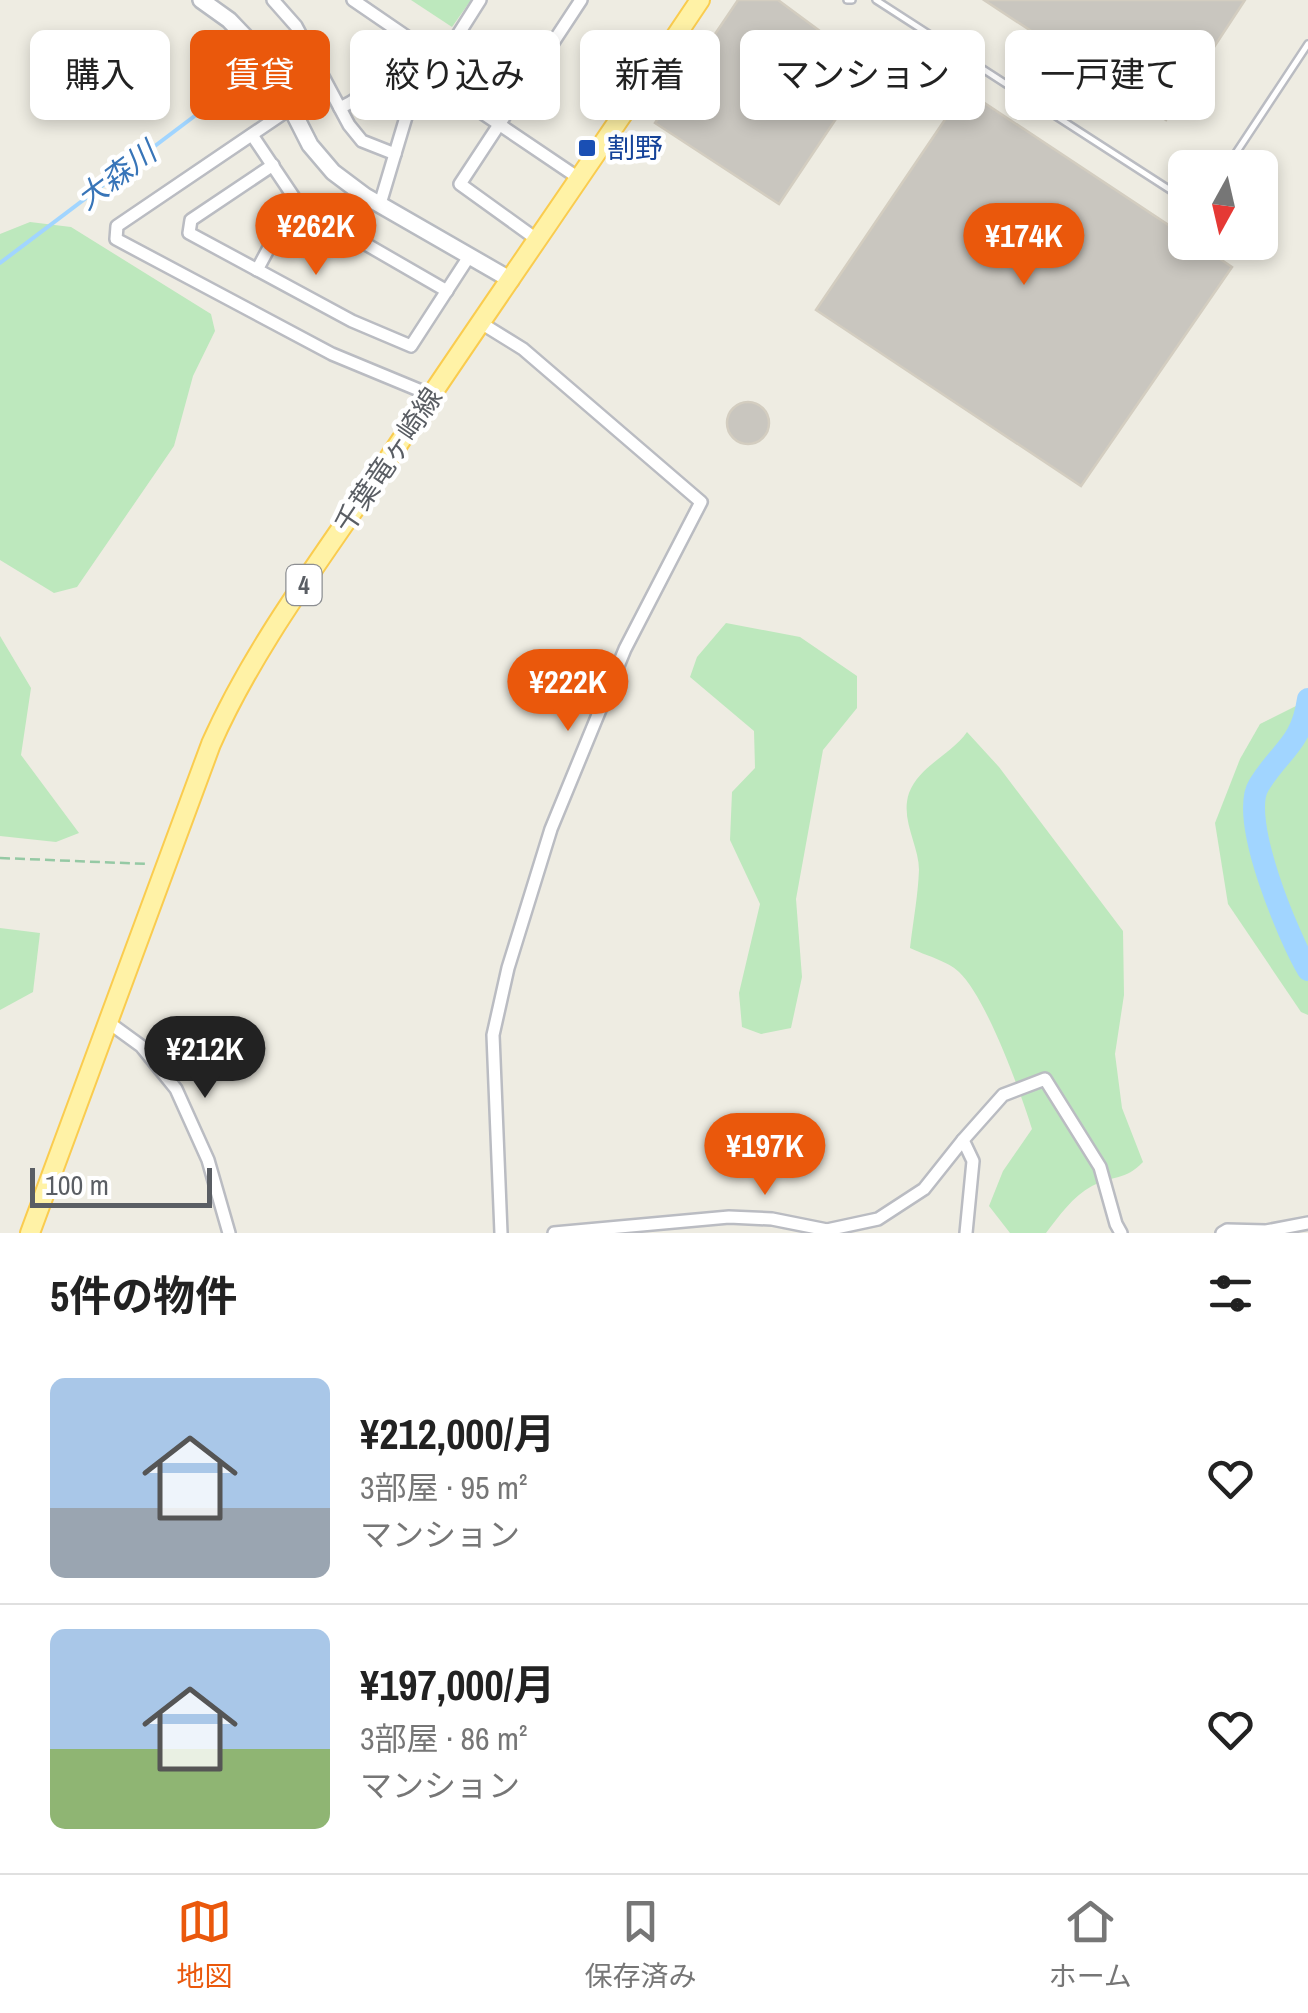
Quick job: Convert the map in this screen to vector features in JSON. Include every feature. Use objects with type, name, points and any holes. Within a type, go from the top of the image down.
[{"type":"main road","name":"千葉竜ヶ崎線","points":[[30,1233],[211,744],[240,682],[700,0]]},
{"type":"street","points":[[202,0],[239,30]]},
{"type":"street","points":[[273,0],[296,26],[362,141],[395,154]]},
{"type":"street","points":[[340,108],[379,84],[410,39],[353,0]]},
{"type":"street","points":[[460,30],[480,0]]},
{"type":"street","points":[[539,241],[460,184],[580,0]]},
{"type":"street","points":[[274,120],[117,226],[116,239],[332,354],[431,394]]},
{"type":"street","points":[[297,120],[310,145],[333,172],[511,280]]},
{"type":"street","points":[[380,204],[405,120]]},
{"type":"street","points":[[493,120],[580,179]]},
{"type":"street","points":[[252,135],[295,200],[333,227],[447,291]]},
{"type":"street","points":[[272,166],[191,220],[189,233],[352,321],[411,346],[470,255]]},
{"type":"street","points":[[258,270],[295,200]]},
{"type":"street","points":[[481,323],[523,349],[700,502],[618,668],[551,829],[508,968],[494,1035],[501,1233]]},
{"type":"street","points":[[108,1022],[140,1046],[176,1089],[208,1160],[229,1233]]},
{"type":"street","points":[[554,1233],[729,1217],[772,1219],[826,1230],[878,1219],[924,1188],[1003,1095],[1045,1079],[1100,1167],[1122,1233]]},
{"type":"street","points":[[963,1140],[973,1161],[966,1233]]},
{"type":"street","points":[[1222,1233],[1266,1231],[1308,1222]]},
{"type":"lane","points":[[876,0],[1168,189]]},
{"type":"lane","points":[[1238,150],[1308,44]]},
{"type":"path","points":[[0,858],[167,865]]},
{"type":"green space","points":[[411,0],[471,0],[452,27]]},
{"type":"green space","points":[[30,222],[71,227],[211,314],[215,331],[193,376],[174,446],[77,587],[54,593],[0,560],[0,234]]},
{"type":"green space","points":[[726,623],[800,637],[857,676],[857,708],[823,750],[796,899],[802,977],[791,1028],[761,1034],[742,1027],[739,993],[760,904],[730,840],[732,792],[755,768],[754,731],[690,677],[697,657]]},
{"type":"green space","points":[[0,636],[31,688],[21,755],[79,833],[56,842],[0,836]]},
{"type":"green space","points":[[1308,700],[1308,1015],[1301,1012],[1228,904],[1215,823],[1240,759],[1260,724]]},
{"type":"green space","points":[[967,732],[999,767],[1123,931],[1124,995],[1115,1054],[1122,1108],[1143,1162],[1124,1175],[1085,1190],[1046,1233],[1010,1233],[989,1206],[1003,1171],[1032,1129],[991,1023],[959,972],[910,948],[919,870],[908,823],[909,793],[920,775]]},
{"type":"green space","points":[[0,928],[40,933],[33,992],[0,1010]]},
{"type":"building","points":[[738,0],[778,0],[819,30],[740,30],[740,120],[835,120],[779,204],[655,123],[720,120],[718,30]]},
{"type":"building","points":[[984,0],[1245,0],[1215,46],[1215,30],[1030,30]]},
{"type":"building","points":[[985,103],[1168,225],[1168,260],[1222,260],[1232,267],[1081,486],[816,310],[945,120],[985,120]]},
{"type":"building","points":[[748,402],[763,408],[769,423],[763,438],[748,444],[733,438],[727,423],[733,408]]},
{"type":"waterway","name":"大森川","points":[[0,263],[190,119]]},
{"type":"waterway","points":[[1308,699],[1295,737],[1259,785],[1254,801],[1268,878],[1308,970]]},
{"type":"place","name":"割野","points":[[587,148]]}]
